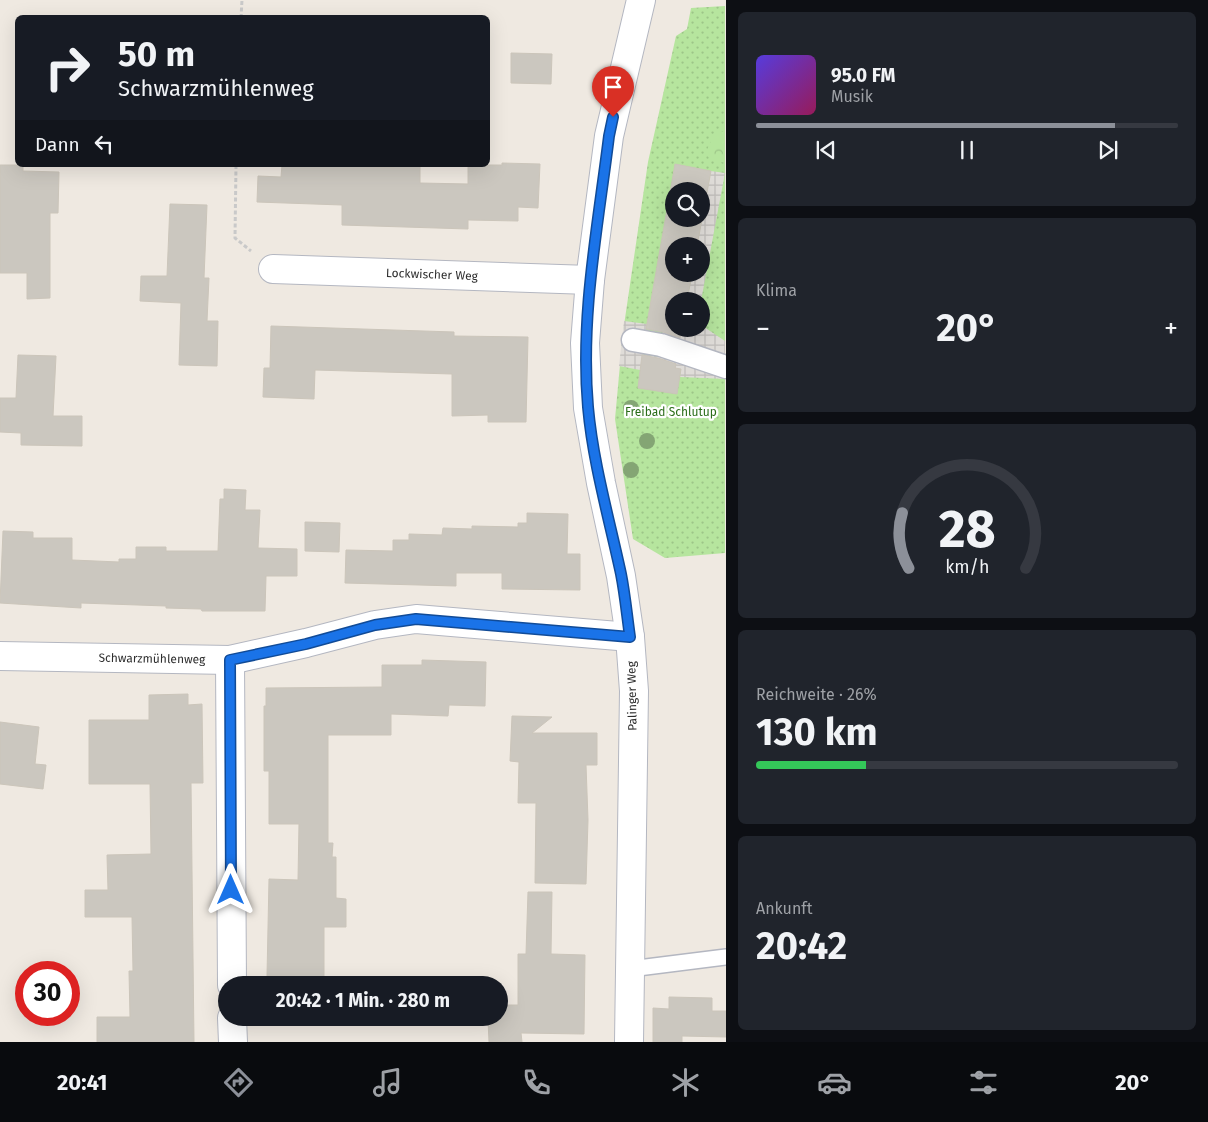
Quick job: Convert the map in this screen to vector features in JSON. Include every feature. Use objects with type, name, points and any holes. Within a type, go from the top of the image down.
[{"type":"street","name":"Palinger Weg","points":[[629,1042],[634,691],[630,637],[621,576],[601,483],[588,408],[585,343],[590,280],[609,136],[641,0]]},
{"type":"street","name":"Lockwischer Weg","points":[[273,269],[590,280]]},
{"type":"street","points":[[633,340],[661,344],[726,367]]},
{"type":"street","name":"Schwarzmühlenweg","points":[[0,656],[230,660],[306,644],[375,625],[416,619],[630,637]]},
{"type":"street","points":[[230,660],[232,976]]},
{"type":"street","points":[[232,1026],[233,1042]]},
{"type":"lane","points":[[630,969],[726,958]]},
{"type":"path","points":[[241,15],[242,0]]},
{"type":"path","points":[[236,167],[235,238],[273,269]]},
{"type":"green space","name":"Freibad Schlutup","points":[[725,6],[725,553],[665,558],[633,539],[615,419],[623,332],[648,162],[676,36],[687,29],[691,8]]},
{"type":"green space","points":[[725,130],[725,163],[709,158],[706,152],[713,137]]},
{"type":"shaded area","points":[[711,171],[725,173],[710,253],[710,237],[699,237],[701,227],[710,227],[709,182]]},
{"type":"shaded area","points":[[691,282],[705,282],[703,292],[689,292]]},
{"type":"shaded area","points":[[624,321],[647,324],[642,354],[659,357],[663,329],[665,329],[665,337],[710,337],[710,331],[725,341],[725,379],[680,377],[681,369],[640,370],[619,366]]},
{"type":"building","points":[[511,53],[552,54],[551,84],[511,83]]},
{"type":"building","points":[[502,163],[540,164],[538,208],[518,207],[518,221],[468,220],[468,229],[342,225],[342,205],[257,202],[258,176],[281,177],[282,167],[420,167],[420,183],[468,184],[468,167],[502,165]]},
{"type":"building","points":[[675,164],[711,171],[709,182],[672,182]]},
{"type":"building","points":[[0,165],[23,167],[23,171],[59,172],[58,213],[50,213],[50,298],[27,299],[27,273],[0,273]]},
{"type":"building","points":[[170,204],[207,205],[204,278],[209,278],[207,321],[218,321],[217,366],[179,365],[181,303],[140,301],[141,276],[167,276]]},
{"type":"building","points":[[665,221],[665,227],[701,227],[699,237],[665,237],[665,282],[691,282],[689,292],[665,292],[665,333],[646,329]]},
{"type":"building","points":[[271,326],[454,332],[454,336],[528,337],[526,422],[488,422],[488,415],[452,416],[452,374],[315,370],[314,399],[263,397],[264,368],[270,368]]},
{"type":"building","points":[[18,355],[56,356],[53,416],[82,416],[82,446],[21,445],[21,433],[0,432],[0,398],[16,398]]},
{"type":"building","points":[[642,355],[676,364],[675,368],[681,369],[677,394],[638,388]]},
{"type":"building","points":[[224,489],[246,490],[245,510],[260,510],[258,548],[297,549],[297,576],[266,576],[265,611],[202,611],[201,609],[166,608],[166,606],[81,603],[81,608],[0,603],[3,531],[33,532],[33,538],[72,538],[72,560],[119,562],[119,559],[136,559],[136,547],[166,547],[166,551],[218,551],[220,499],[224,499]]},
{"type":"building","points":[[527,513],[568,514],[567,554],[580,554],[580,590],[502,589],[502,573],[456,573],[456,586],[345,583],[346,550],[393,551],[393,540],[409,540],[409,534],[442,535],[443,528],[472,529],[472,526],[518,527],[518,523],[527,523]]},
{"type":"building","points":[[305,522],[340,523],[339,552],[305,551]]},
{"type":"building","points":[[422,660],[486,662],[485,706],[449,705],[448,716],[391,714],[391,735],[328,735],[328,843],[333,843],[332,857],[336,857],[336,898],[346,899],[346,927],[324,927],[324,976],[267,976],[269,879],[298,880],[299,824],[269,824],[269,771],[264,771],[264,706],[266,706],[266,688],[382,687],[382,665],[422,665]]},
{"type":"building","points":[[188,694],[188,705],[202,704],[203,783],[191,783],[194,1042],[97,1042],[97,1017],[130,1017],[129,971],[133,971],[132,917],[85,917],[85,890],[108,890],[107,855],[151,854],[150,784],[89,784],[89,720],[149,720],[149,695]]},
{"type":"building","points":[[512,716],[552,717],[532,733],[597,733],[597,765],[586,765],[588,820],[586,884],[535,883],[536,803],[518,803],[519,762],[510,761]]},
{"type":"building","points":[[0,722],[39,727],[35,764],[46,765],[43,789],[0,784]]},
{"type":"building","points":[[528,892],[552,892],[551,954],[585,955],[584,1034],[521,1033],[522,1042],[489,1042],[488,1026],[508,1026],[508,1005],[518,1005],[518,954],[526,954]]},
{"type":"building","points":[[669,997],[712,998],[712,1011],[726,1011],[726,1037],[682,1036],[682,1042],[653,1042],[653,1008],[669,1009]]},
{"type":"route","points":[[231,890],[230,660],[306,644],[375,625],[416,619],[630,637],[621,576],[601,483],[588,408],[585,343],[590,280],[613,117]]}]
